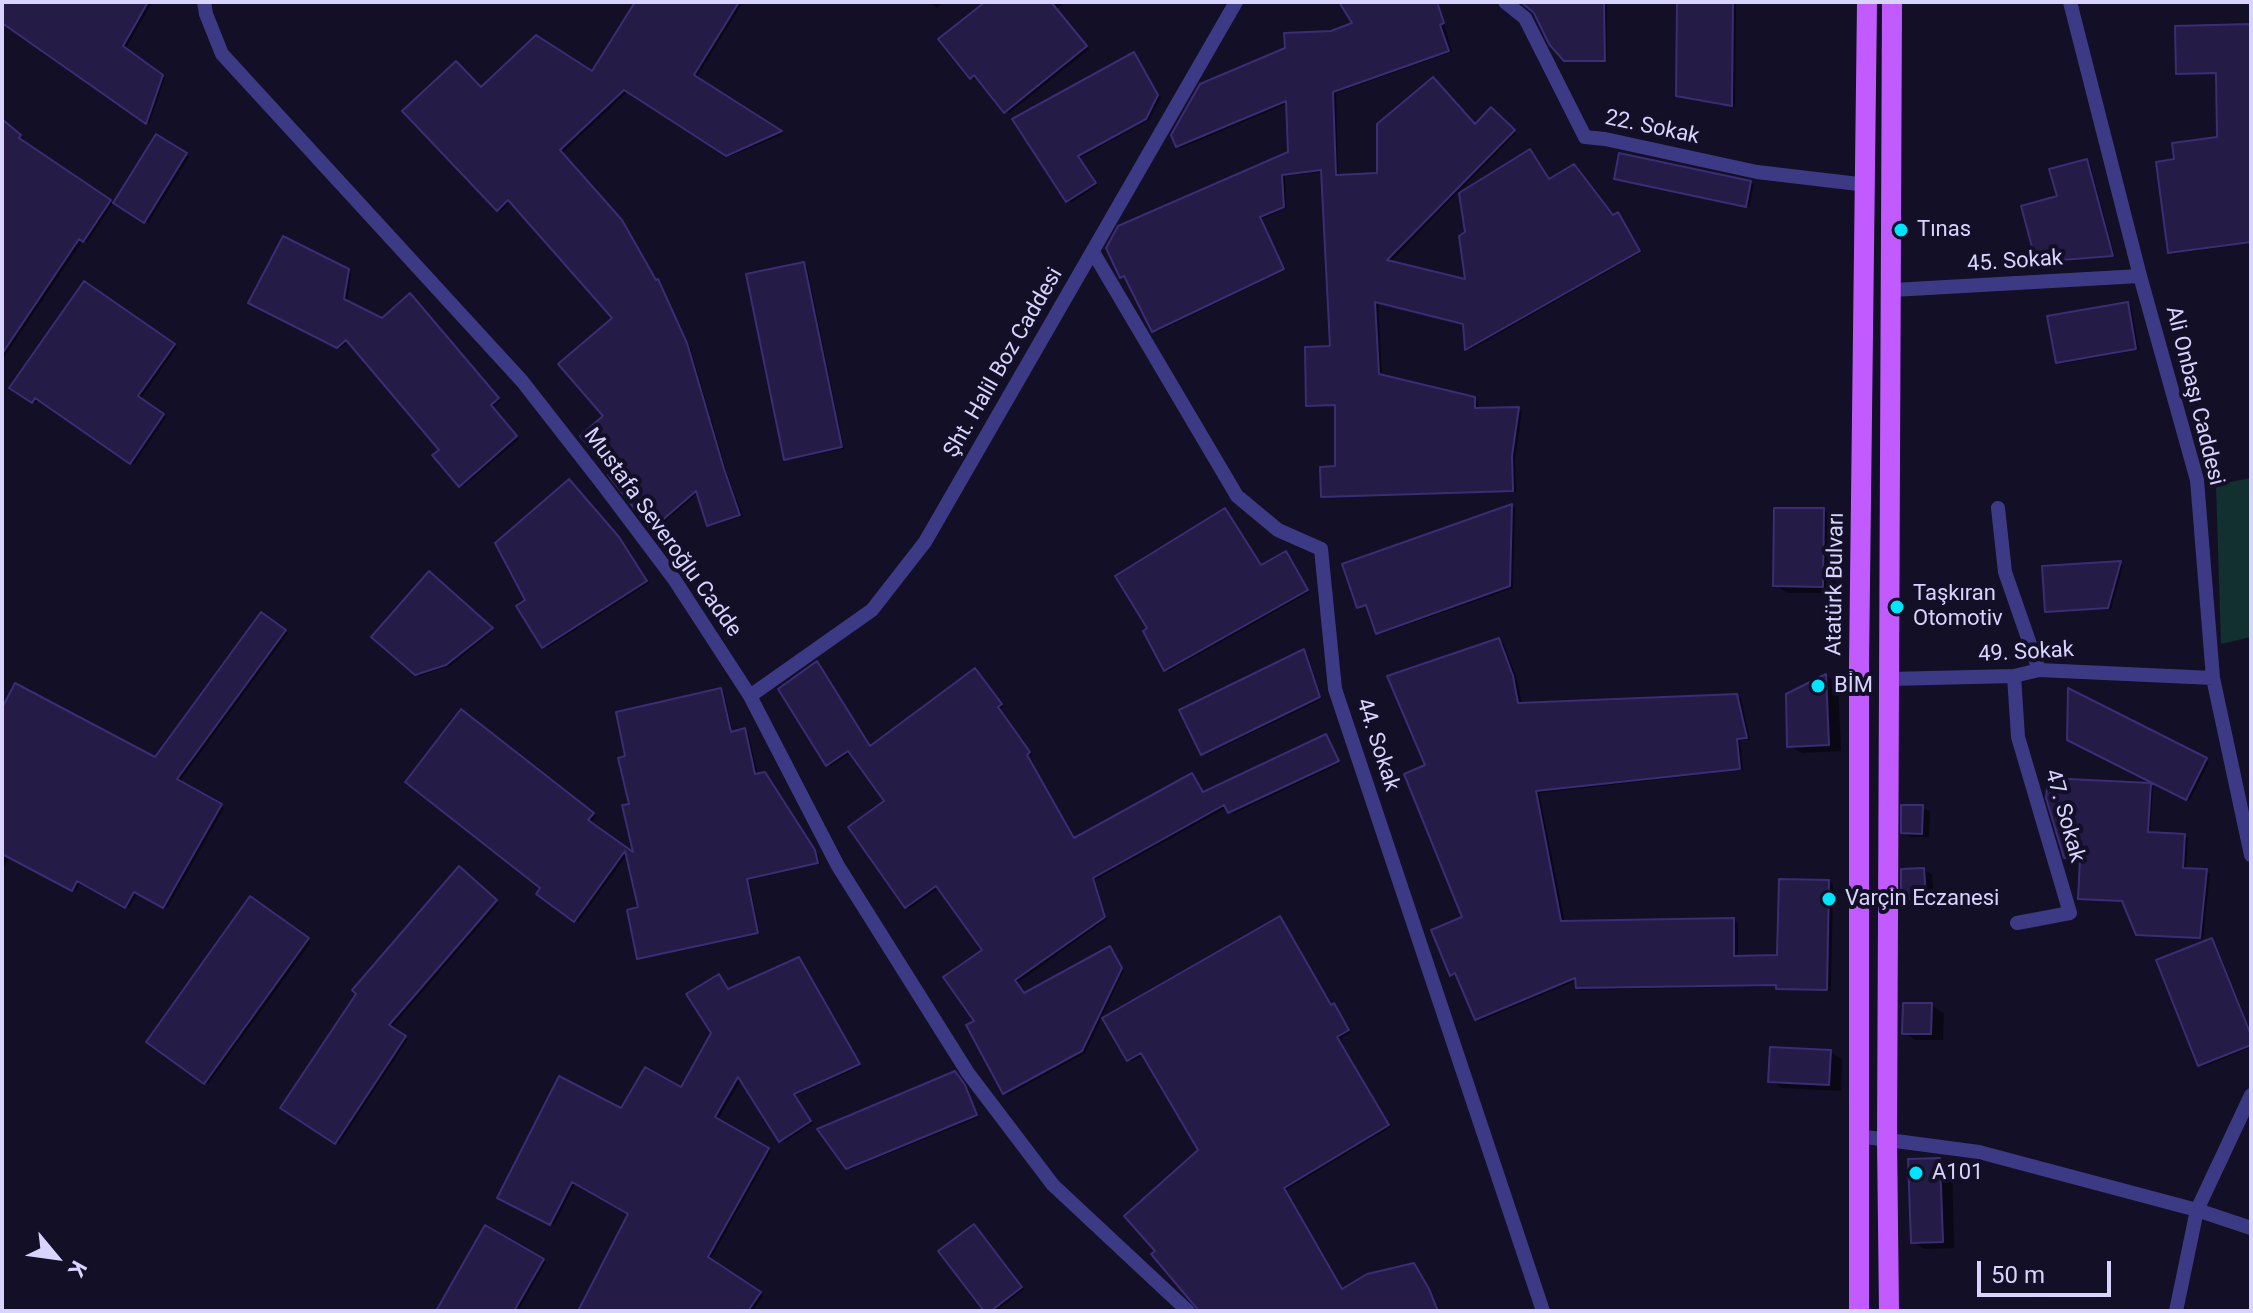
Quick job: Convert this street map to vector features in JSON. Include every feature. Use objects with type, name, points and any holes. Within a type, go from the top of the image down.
[{"type":"main road","name":"Atatürk Bulvarı","points":[[1859,1311],[1859,664],[1867,2]]},
{"type":"main road","points":[[1889,1311],[1892,2]]},
{"type":"street","name":"Mustafa Severoğlu Cadde","points":[[204,2],[222,54],[522,381],[674,579],[750,696],[838,866],[968,1073],[1053,1185],[1188,1311]]},
{"type":"street","name":"Şht. Halil Boz Caddesi","points":[[750,696],[872,610],[925,542],[1236,2]]},
{"type":"street","name":"22. Sokak","points":[[1505,2],[1525,18],[1585,137],[1757,172],[1867,185]]},
{"type":"street","name":"Ali Onbaşı Caddesi","points":[[2070,2],[2140,276],[2197,480],[2213,678],[2251,855]]},
{"type":"street","name":"44. Sokak","points":[[1093,252],[1237,496],[1278,530],[1321,549],[1335,689],[1543,1311]]},
{"type":"street","name":"45. Sokak","points":[[1893,290],[2140,276]]},
{"type":"street","points":[[1998,508],[2005,572],[2039,670]]},
{"type":"street","name":"49. Sokak","points":[[1889,679],[2014,676],[2039,670],[2213,678]]},
{"type":"street","name":"47. Sokak","points":[[2014,676],[2018,737],[2070,913],[2017,923]]},
{"type":"street","points":[[2176,1311],[2197,1210],[2251,1095]]},
{"type":"street","points":[[1858,1136],[1979,1152],[2197,1210],[2251,1228]]},
{"type":"green space","points":[[2251,478],[2251,637],[2221,644],[2216,485]]},
{"type":"building","points":[[2,2],[148,2],[123,46],[163,75],[146,124],[2,23]]},
{"type":"building","points":[[635,2],[739,2],[694,75],[782,131],[726,156],[624,90],[560,150],[622,220],[658,279],[687,343],[740,515],[707,526],[696,491],[651,530],[608,475],[611,473],[580,436],[603,416],[558,364],[612,318],[508,200],[497,211],[402,111],[456,61],[481,87],[536,35],[592,71]]},
{"type":"building","points":[[985,2],[1051,2],[1087,46],[1004,113],[974,75],[970,79],[938,39]]},
{"type":"building","points":[[1339,2],[1437,2],[1444,23],[1440,25],[1449,51],[1333,92],[1336,175],[1377,173],[1377,124],[1433,77],[1475,124],[1491,107],[1515,130],[1387,260],[1465,279],[1459,236],[1465,232],[1459,193],[1530,149],[1549,179],[1574,164],[1613,215],[1618,212],[1640,251],[1465,350],[1463,324],[1375,302],[1379,374],[1475,397],[1475,408],[1519,407],[1512,456],[1513,491],[1321,497],[1320,467],[1335,466],[1335,405],[1306,406],[1305,347],[1330,346],[1321,170],[1282,175],[1284,207],[1260,217],[1284,269],[1152,332],[1106,248],[1118,226],[1288,152],[1286,101],[1176,147],[1171,135],[1200,84],[1285,48],[1284,33],[1331,31],[1352,23]]},
{"type":"building","points":[[1521,2],[1604,2],[1605,61],[1564,61],[1549,44],[1534,13]]},
{"type":"building","points":[[1677,2],[1733,2],[1732,106],[1676,96]]},
{"type":"building","points":[[2251,24],[2251,242],[2168,253],[2156,162],[2174,159],[2172,143],[2217,137],[2216,73],[2176,74],[2175,26]]},
{"type":"building","points":[[1134,52],[1158,95],[1146,119],[1078,156],[1096,183],[1066,202],[1012,119]]},
{"type":"building","points":[[2,119],[21,135],[19,138],[111,200],[83,242],[79,239],[2,354]]},
{"type":"building","points":[[156,134],[187,153],[144,223],[113,203]]},
{"type":"building","points":[[1619,153],[1751,181],[1746,207],[1614,179]]},
{"type":"building","points":[[2087,159],[2113,256],[2036,262],[2021,206],[2057,196],[2049,169]]},
{"type":"building","points":[[283,236],[349,269],[344,299],[382,318],[410,293],[499,398],[491,405],[517,436],[459,487],[432,455],[439,450],[346,340],[337,348],[248,303]]},
{"type":"building","points":[[804,262],[842,447],[784,460],[746,274]]},
{"type":"building","points":[[84,281],[175,344],[138,396],[164,414],[130,464],[35,398],[32,403],[9,388]]},
{"type":"building","points":[[2128,302],[2136,349],[2056,363],[2047,316]]},
{"type":"building","points":[[569,479],[619,537],[647,581],[542,648],[516,606],[525,600],[495,543]]},
{"type":"building","points":[[1512,504],[1510,586],[1376,634],[1366,605],[1357,608],[1342,564]]},
{"type":"building","points":[[1225,508],[1261,565],[1286,551],[1308,590],[1164,671],[1143,631],[1147,628],[1115,576]]},
{"type":"building","points":[[1774,508],[1824,508],[1823,587],[1773,586]]},
{"type":"building","points":[[2121,561],[2108,608],[2045,612],[2042,566]]},
{"type":"building","points":[[429,571],[493,628],[446,665],[415,675],[371,637]]},
{"type":"building","points":[[261,612],[286,630],[177,779],[222,804],[163,908],[134,892],[125,908],[77,881],[72,891],[2,854],[2,708],[15,683],[155,757]]},
{"type":"building","points":[[1499,638],[1513,676],[1518,703],[1737,694],[1747,738],[1737,739],[1740,769],[1536,791],[1561,921],[1734,918],[1734,956],[1777,955],[1779,879],[1829,880],[1827,990],[1776,989],[1776,985],[1576,988],[1575,978],[1475,1020],[1455,973],[1450,976],[1431,930],[1462,917],[1404,774],[1425,765],[1387,676]]},
{"type":"building","points":[[1304,649],[1320,697],[1201,755],[1179,710]]},
{"type":"building","points":[[817,661],[870,746],[975,668],[1002,704],[998,707],[1030,752],[1027,755],[1074,838],[1192,773],[1203,792],[1326,734],[1339,761],[1228,813],[1224,805],[1093,878],[1105,917],[1015,980],[1024,993],[1110,946],[1122,968],[1082,1051],[1003,1094],[966,1025],[974,1021],[943,977],[982,950],[936,886],[905,908],[848,827],[884,801],[848,751],[826,766],[778,689]]},
{"type":"building","points":[[1826,674],[1829,745],[1787,747],[1786,694]]},
{"type":"building","points":[[721,688],[731,732],[745,728],[755,774],[765,772],[815,850],[818,863],[747,879],[758,933],[637,959],[627,910],[638,907],[625,851],[574,922],[536,894],[540,888],[405,782],[461,709],[594,813],[588,820],[633,852],[622,805],[629,804],[618,758],[625,756],[616,712]]},
{"type":"building","points":[[2068,688],[2207,758],[2186,800],[2067,740]]},
{"type":"building","points":[[2048,778],[2151,783],[2148,832],[2185,834],[2183,868],[2207,869],[2200,938],[2136,935],[2122,901],[2078,899],[2080,859],[2064,858],[2046,798]]},
{"type":"building","points":[[1901,805],[1923,805],[1922,834],[1901,833]]},
{"type":"building","points":[[459,866],[497,900],[389,1025],[406,1036],[335,1144],[280,1108],[356,994],[352,990]]},
{"type":"building","points":[[1924,868],[1926,898],[1901,900],[1901,869]]},
{"type":"building","points":[[250,896],[309,938],[204,1084],[146,1042]]},
{"type":"building","points":[[1280,916],[1331,1005],[1334,1003],[1349,1030],[1337,1037],[1389,1125],[1284,1188],[1342,1289],[1367,1274],[1414,1263],[1438,1311],[1199,1311],[1151,1254],[1155,1251],[1124,1216],[1198,1150],[1141,1053],[1127,1061],[1102,1018]]},
{"type":"building","points":[[2212,938],[2251,1035],[2251,1045],[2198,1066],[2156,960]]},
{"type":"building","points":[[799,957],[860,1064],[794,1094],[811,1121],[779,1142],[738,1077],[715,1117],[769,1148],[708,1257],[761,1292],[748,1311],[578,1311],[628,1214],[572,1182],[550,1225],[497,1198],[559,1076],[621,1108],[645,1067],[681,1087],[711,1033],[686,994],[719,974],[728,989]]},
{"type":"building","points":[[1903,1003],[1932,1003],[1931,1034],[1902,1034]]},
{"type":"building","points":[[1770,1047],[1831,1050],[1829,1085],[1768,1082]]},
{"type":"building","points":[[955,1071],[965,1085],[977,1115],[846,1169],[817,1129]]},
{"type":"building","points":[[1940,1158],[1943,1242],[1911,1243],[1908,1159]]},
{"type":"building","points":[[974,1224],[1022,1287],[991,1311],[984,1311],[938,1251]]},
{"type":"building","points":[[485,1225],[544,1259],[514,1311],[436,1311]]},
{"type":"place","name":"Tınas","points":[[1901,230]]},
{"type":"place","name":"Taşkıran Otomotiv","points":[[1897,607]]},
{"type":"place","name":"BİM","points":[[1818,686]]},
{"type":"place","name":"Varçin Eczanesi","points":[[1829,899]]},
{"type":"place","name":"A101","points":[[1916,1173]]}]
